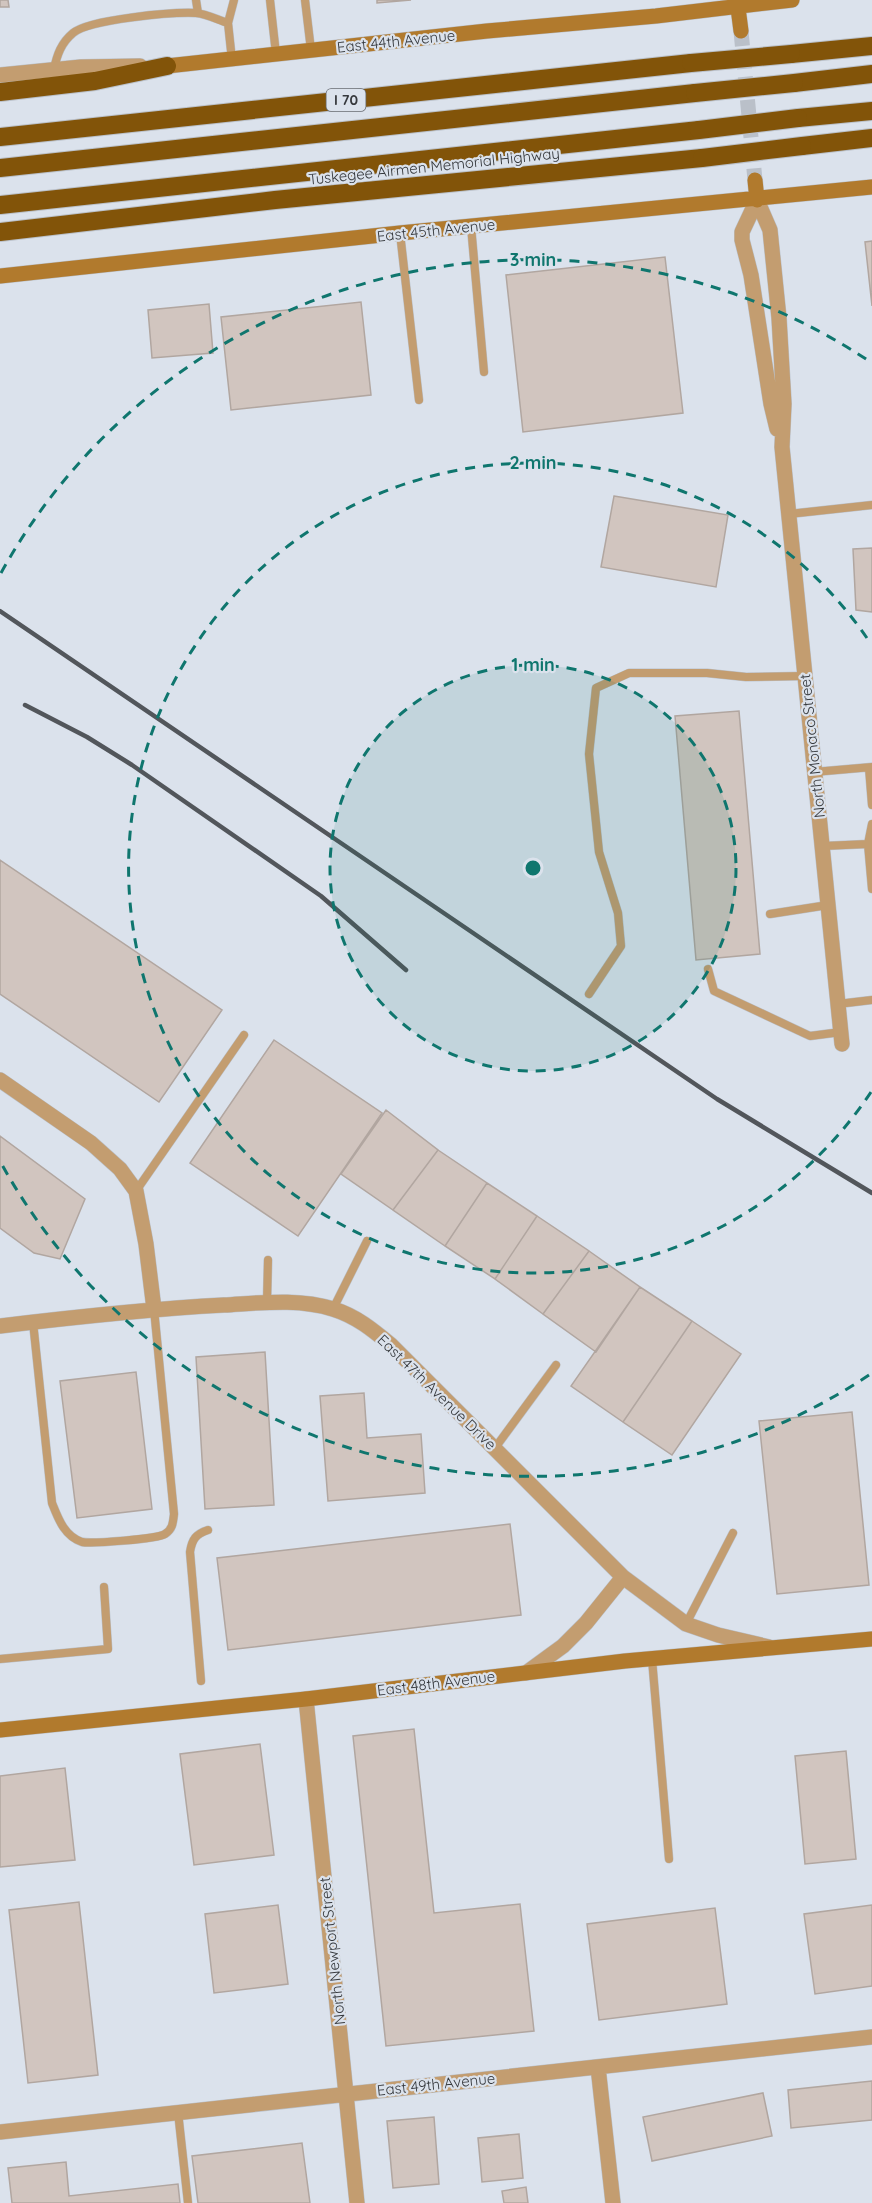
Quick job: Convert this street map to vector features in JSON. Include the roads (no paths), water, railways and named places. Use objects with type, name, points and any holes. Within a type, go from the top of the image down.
[{"type":"highway","name":"I 70","points":[[0,137],[691,63],[872,46]]},
{"type":"highway","points":[[0,92],[95,81],[167,66]]},
{"type":"highway","points":[[0,168],[872,74]]},
{"type":"highway","points":[[0,205],[872,111]]},
{"type":"highway","name":"Tuskegee Airmen Memorial Highway","points":[[0,232],[276,200],[702,158],[872,138]]},
{"type":"main road","name":"East 44th Avenue","points":[[167,66],[498,30],[656,16],[738,3],[792,0]]},
{"type":"main road","points":[[738,3],[741,31]]},
{"type":"main road","name":"North Monaco Street","points":[[755,180],[757,200]]},
{"type":"main road","name":"East 45th Avenue","points":[[0,276],[400,233],[872,187]]},
{"type":"main road","name":"East 48th Avenue","points":[[0,1730],[306,1699],[652,1659],[872,1639]]},
{"type":"street","name":"East 44th Avenue","points":[[0,75],[81,67],[167,66]]},
{"type":"street","name":"North Monaco Street","points":[[757,200],[770,230],[779,318],[784,404],[782,447]]},
{"type":"street","name":"North Monaco Street","points":[[757,200],[742,232],[742,240],[751,274],[771,404],[782,447],[842,1038]]},
{"type":"street","points":[[0,1080],[91,1143],[120,1169],[136,1191],[146,1244],[154,1309]]},
{"type":"street","name":"East 47th Avenue Drive","points":[[0,1326],[154,1309],[267,1302],[287,1302],[333,1308],[350,1315],[391,1345],[623,1577],[686,1624],[718,1635],[775,1649]]},
{"type":"street","points":[[526,1673],[563,1646],[623,1577]]},
{"type":"street","name":"North Newport Street","points":[[306,1699],[357,2203]]},
{"type":"street","name":"East 49th Avenue","points":[[0,2132],[872,2037]]},
{"type":"street","points":[[598,2067],[613,2203]]},
{"type":"lane","points":[[196,0],[198,13]]},
{"type":"lane","points":[[232,60],[228,23],[234,0]]},
{"type":"lane","points":[[270,0],[276,54]]},
{"type":"lane","points":[[305,0],[311,50]]},
{"type":"lane","points":[[54,69],[62,44],[74,32],[94,24],[152,16],[198,13],[228,23]]},
{"type":"lane","points":[[471,226],[484,372]]},
{"type":"lane","points":[[400,233],[419,400]]},
{"type":"lane","points":[[789,514],[872,506]]},
{"type":"lane","points":[[589,994],[621,946],[618,913],[599,852],[590,754],[596,688],[629,673],[706,673],[746,677],[804,676]]},
{"type":"lane","points":[[814,772],[870,768],[872,805]]},
{"type":"lane","points":[[872,824],[868,844],[872,889]]},
{"type":"lane","points":[[823,846],[868,844]]},
{"type":"lane","points":[[770,914],[828,905]]},
{"type":"lane","points":[[708,969],[714,992],[810,1036],[842,1038]]},
{"type":"lane","points":[[838,1004],[872,1000]]},
{"type":"lane","points":[[136,1191],[244,1035]]},
{"type":"lane","points":[[333,1308],[367,1241]]},
{"type":"lane","points":[[267,1302],[268,1260]]},
{"type":"lane","points":[[33,1322],[52,1503],[59,1523],[70,1535],[83,1542],[153,1538],[164,1534],[172,1527],[174,1514],[154,1309]]},
{"type":"lane","points":[[495,1448],[556,1365]]},
{"type":"lane","points":[[201,1681],[190,1552],[192,1541],[199,1533],[208,1530]]},
{"type":"lane","points":[[686,1624],[733,1533]]},
{"type":"lane","points":[[0,1659],[108,1650],[104,1587]]},
{"type":"lane","points":[[652,1659],[669,1859]]},
{"type":"lane","points":[[178,2112],[188,2203]]},
{"type":"tunnel","points":[[741,31],[755,180]]},
{"type":"railway","points":[[0,611],[717,1099],[872,1193]]},
{"type":"railway","points":[[25,705],[87,737],[132,765],[321,896],[406,970]]}]
